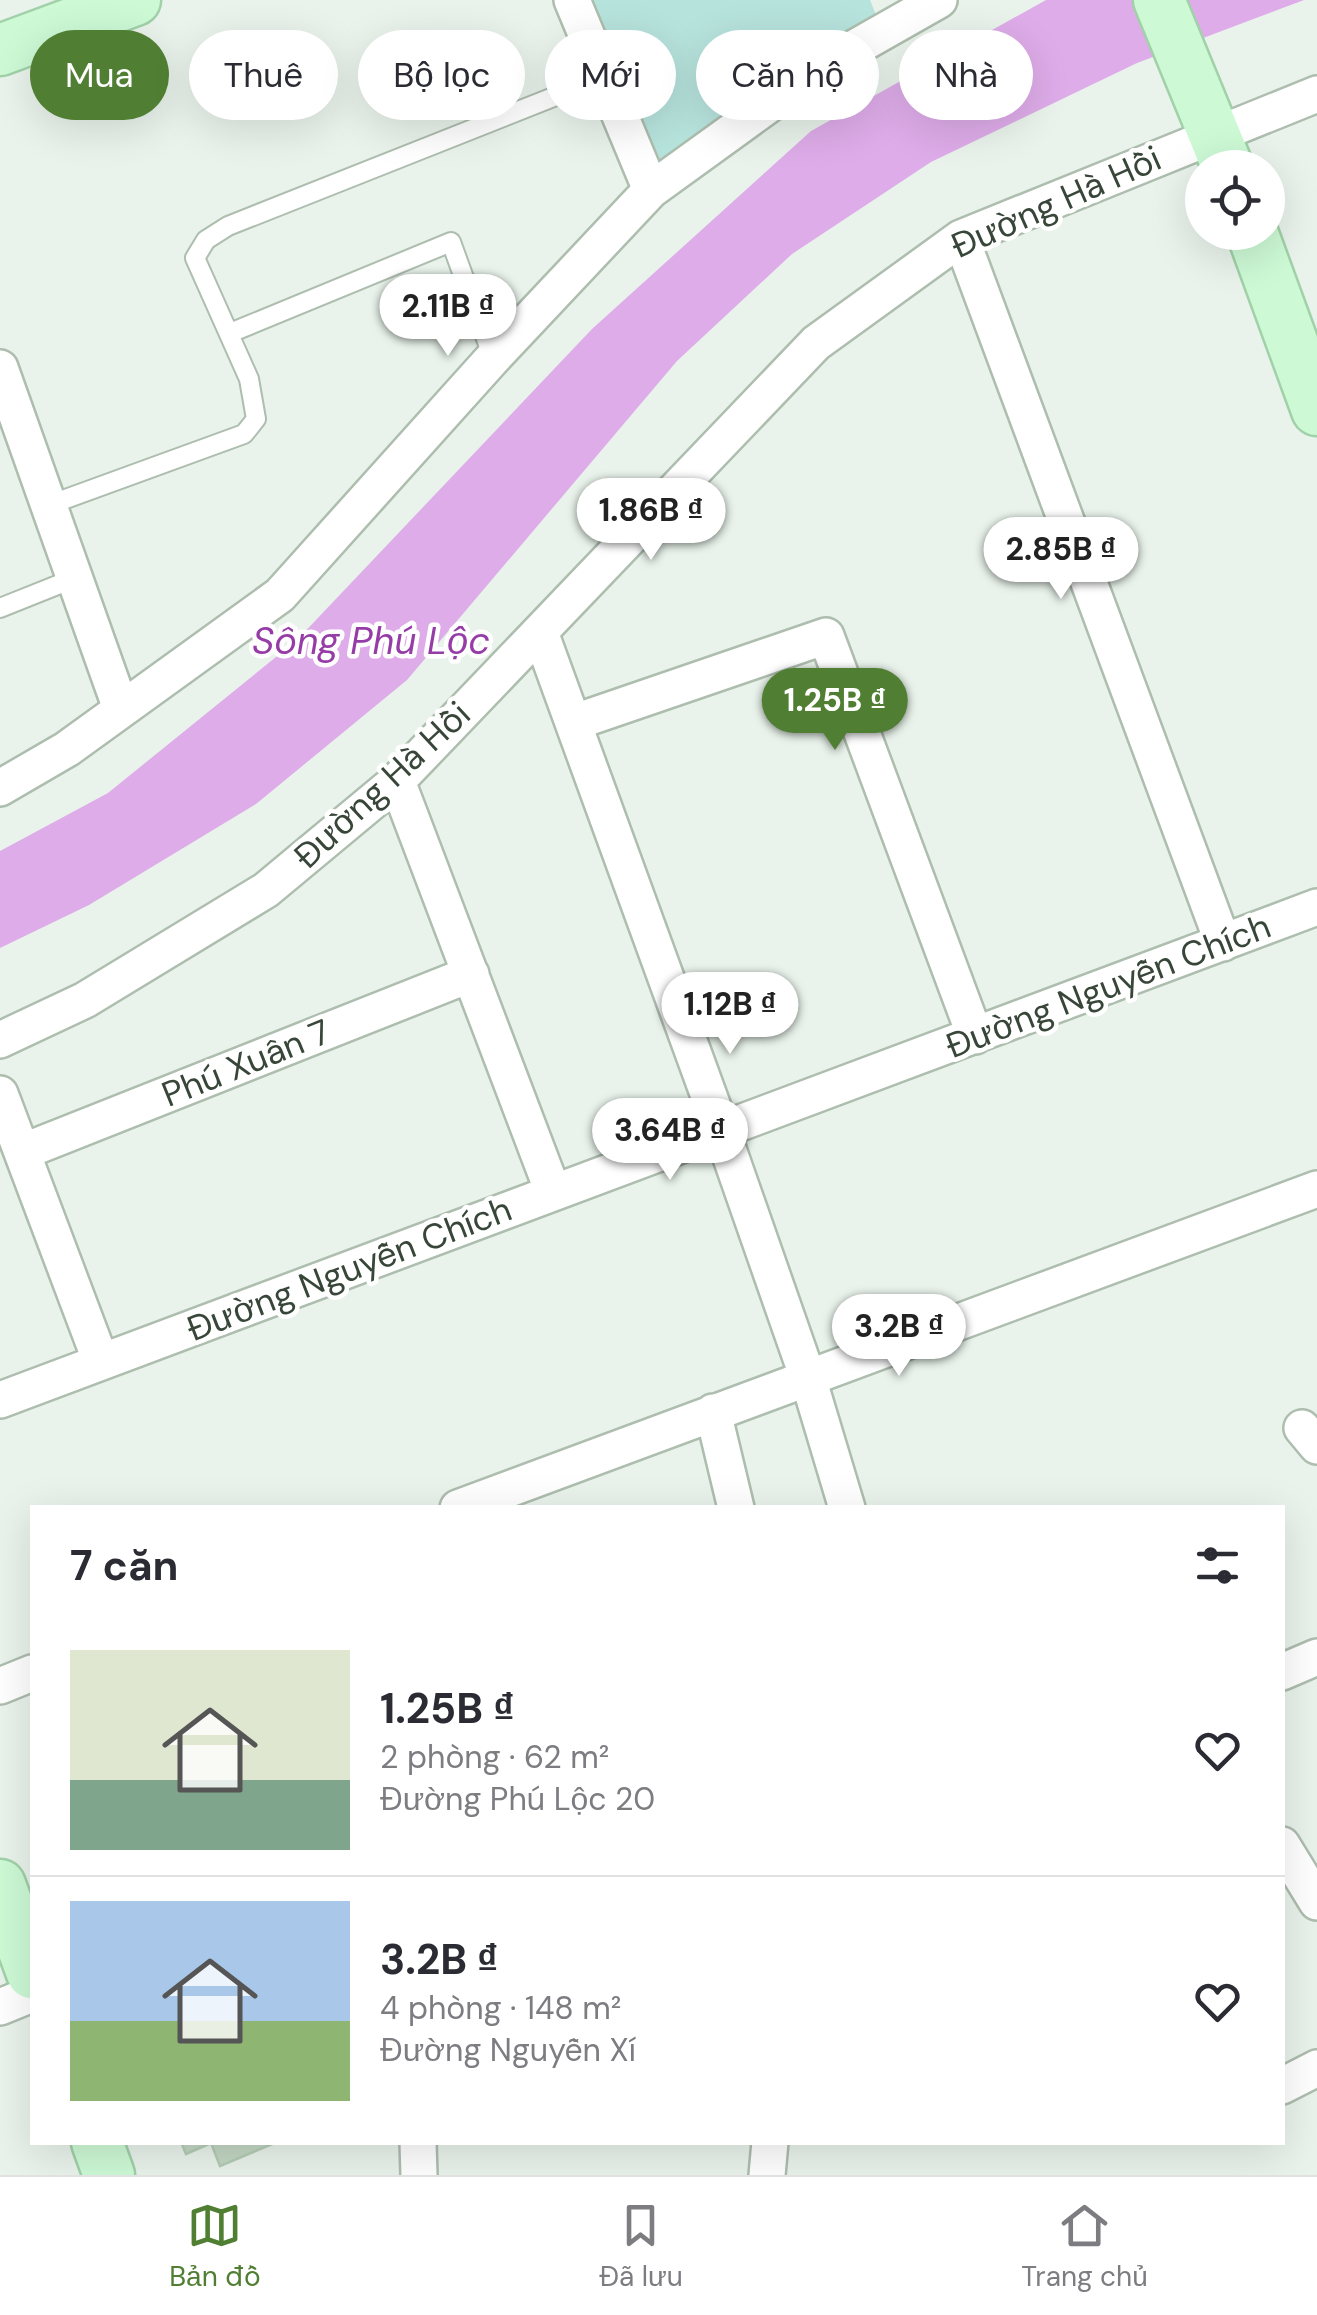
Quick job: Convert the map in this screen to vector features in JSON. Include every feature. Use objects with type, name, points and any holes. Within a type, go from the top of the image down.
[{"type":"street","points":[[0,50],[135,0]]},
{"type":"street","points":[[572,0],[584,30]]},
{"type":"street","points":[[0,788],[66,749],[280,595],[493,358],[651,190],[821,67],[939,0]]},
{"type":"street","points":[[1159,0],[1221,150]]},
{"type":"street","name":"Đường Hà Hồi","points":[[1221,150],[1317,94]]},
{"type":"street","points":[[622,120],[651,190]]},
{"type":"street","name":"Đường Hà Hồi","points":[[0,1040],[84,1000],[266,890],[397,781],[816,343],[961,238],[1185,162]]},
{"type":"street","points":[[961,238],[1223,943]]},
{"type":"street","points":[[1259,250],[1317,410]]},
{"type":"street","points":[[0,368],[121,709]]},
{"type":"street","points":[[540,632],[808,1378],[846,1505]]},
{"type":"street","points":[[575,722],[826,636],[975,1036]]},
{"type":"street","points":[[397,781],[553,1192]]},
{"type":"street","name":"Đường Nguyễn Chích","points":[[0,1400],[1317,907]]},
{"type":"street","name":"Phú Xuân 7","points":[[22,1152],[470,974]]},
{"type":"street","points":[[0,1094],[101,1362]]},
{"type":"street","points":[[466,1505],[1317,1189]]},
{"type":"street","points":[[713,1412],[735,1505]]},
{"type":"street","points":[[1285,1671],[1317,1657]]},
{"type":"street","points":[[0,1686],[30,1674]]},
{"type":"street","points":[[1285,1851],[1317,1902]]},
{"type":"street","points":[[0,1885],[30,1967]]},
{"type":"street","points":[[0,2007],[30,1995]]},
{"type":"street","points":[[1285,2084],[1317,2068]]},
{"type":"street","points":[[98,2145],[109,2175]]},
{"type":"street","points":[[418,2145],[419,2175]]},
{"type":"street","points":[[768,2175],[770,2145]]},
{"type":"lane","points":[[48,505],[244,434],[256,419],[249,379],[195,258],[206,240],[228,226],[545,101]]},
{"type":"lane","points":[[230,332],[451,242],[493,358]]},
{"type":"lane","points":[[0,608],[75,578]]},
{"type":"shaded area","points":[[571,0],[870,0],[876,15],[857,30],[696,30],[696,120],[741,120],[651,190],[622,120],[676,120],[676,30],[584,30]]},
{"type":"water","name":"Sông Phú Lộc","points":[[1046,0],[1304,0],[1137,63],[1033,113],[1033,30],[992,30]]},
{"type":"water","name":"Sông Phú Lộc","points":[[899,82],[899,120],[1018,120],[931,162],[792,254],[677,361],[407,680],[256,804],[89,905],[0,948],[0,851],[108,793],[297,640],[592,329],[811,131],[831,120],[879,120],[879,93]]},
{"type":"building","points":[[182,2145],[206,2145],[186,2154]]},
{"type":"building","points":[[212,2145],[270,2145],[220,2166]]}]
